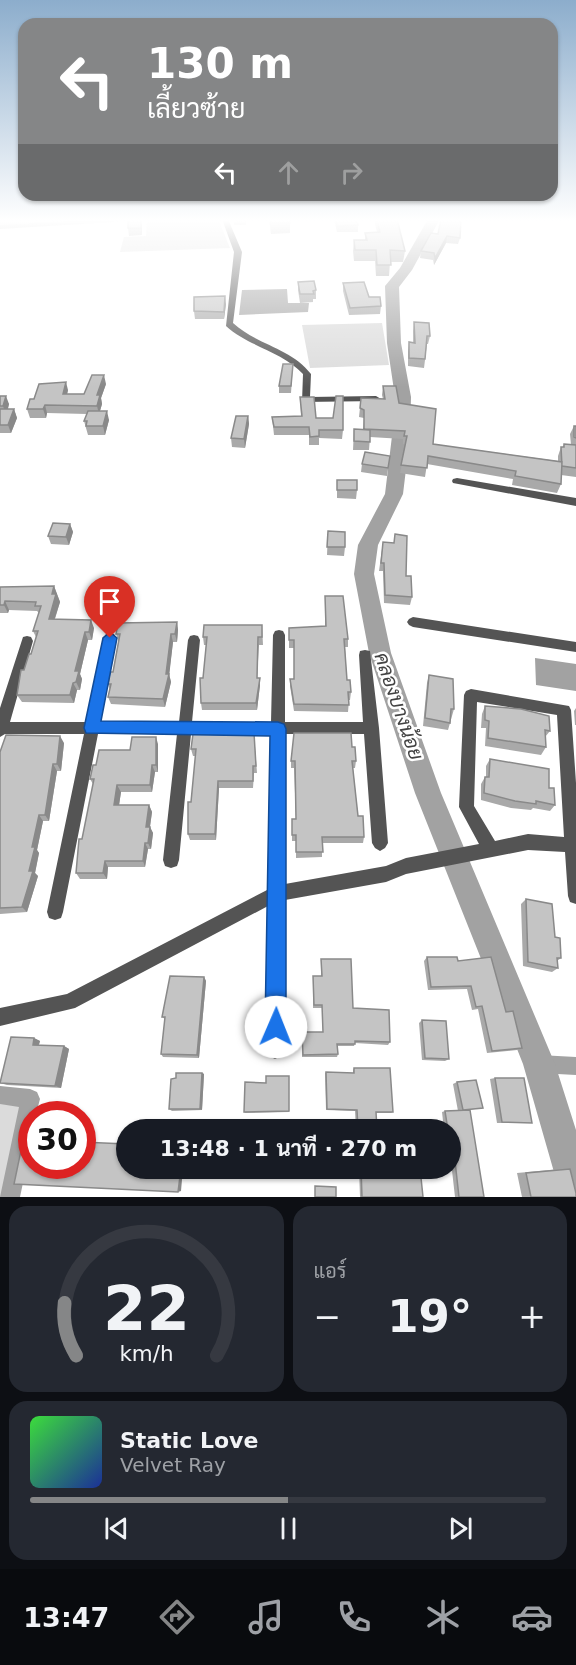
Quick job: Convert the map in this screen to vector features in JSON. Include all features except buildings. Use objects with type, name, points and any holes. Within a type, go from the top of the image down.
[{"type":"street","points":[[235,275],[229,324],[237,333],[300,364],[307,374],[304,400],[377,399]]},
{"type":"street","points":[[457,481],[576,502]]},
{"type":"street","points":[[413,622],[576,647]]},
{"type":"street","points":[[275,1050],[279,635]]},
{"type":"street","points":[[54,912],[110,638]]},
{"type":"street","points":[[171,860],[195,640]]},
{"type":"street","points":[[27,641],[0,730],[372,728]]},
{"type":"street","points":[[365,655],[380,843]]},
{"type":"street","points":[[491,849],[466,807],[471,695],[564,710],[576,896]]},
{"type":"street","points":[[0,1017],[69,1002],[277,892],[386,874],[406,866],[528,842],[574,845]]},
{"type":"shaded area","points":[[287,289],[288,303],[309,303],[308,312],[239,315],[242,290]]},
{"type":"shaded area","points":[[382,323],[389,365],[310,368],[302,325]]},
{"type":"shaded area","points":[[535,658],[576,664],[576,691],[536,685]]},
{"type":"shaded area","points":[[0,1101],[18,1102],[18,1141],[5,1197],[0,1197]]},
{"type":"waterway","name":"คลองบางน้อย","points":[[402,275],[392,286],[394,343],[403,397],[394,494],[368,545],[364,574],[380,653],[428,793],[539,1064],[576,1186]]},
{"type":"waterway","points":[[539,1064],[576,1066]]},
{"type":"waterway","points":[[0,1095],[30,1099],[10,1197]]},
{"type":"route","points":[[110,638],[92,728],[278,729],[276,1027]]}]
